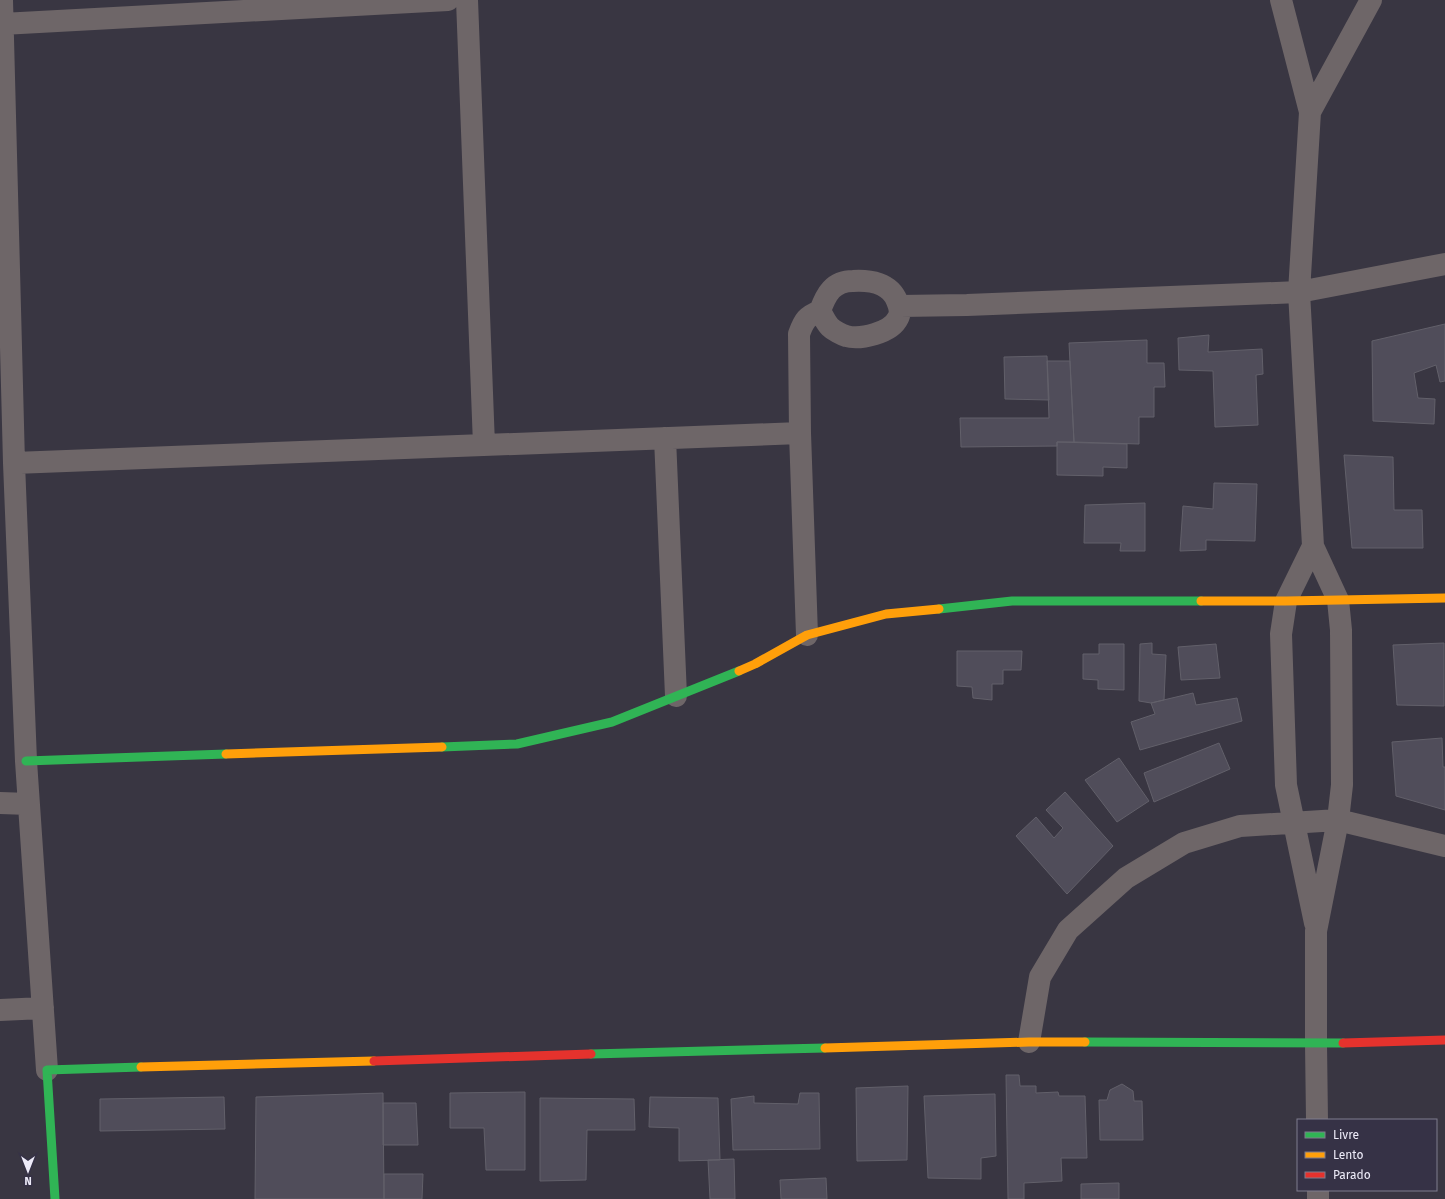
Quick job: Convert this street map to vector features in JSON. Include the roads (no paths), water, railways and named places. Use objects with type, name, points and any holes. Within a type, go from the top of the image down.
[{"type":"street","points":[[2,0],[4,207],[26,761],[55,1199]]},
{"type":"street","points":[[2,24],[448,0]]},
{"type":"street","points":[[467,0],[484,445]]},
{"type":"street","points":[[1281,0],[1310,112],[1299,292],[1313,546],[1338,600],[1341,630],[1342,785],[1338,820],[1316,931],[1317,1119]]},
{"type":"street","points":[[1310,112],[1371,0]]},
{"type":"street","points":[[900,306],[968,305],[1299,292],[1445,264]]},
{"type":"street","points":[[807,635],[800,433],[799,334],[802,324],[809,316],[820,311],[826,296],[834,287],[847,281],[867,280],[884,286],[894,294],[900,306],[898,318],[886,331],[864,337],[846,336],[830,327],[820,311]]},
{"type":"street","points":[[14,463],[800,433]]},
{"type":"street","points":[[665,438],[676,696]]},
{"type":"street","points":[[1313,546],[1286,601],[1281,634],[1286,786],[1316,931]]},
{"type":"street","points":[[26,761],[517,744],[612,722],[755,664],[807,635],[886,614],[1012,601],[1286,601],[1445,598]]},
{"type":"street","points":[[0,803],[29,804]]},
{"type":"street","points":[[1029,1042],[1040,977],[1068,930],[1126,878],[1184,843],[1240,826],[1338,820],[1445,846]]},
{"type":"street","points":[[0,1010],[43,1008]]},
{"type":"street","points":[[47,1070],[1029,1042],[1316,1044],[1445,1040]]}]
